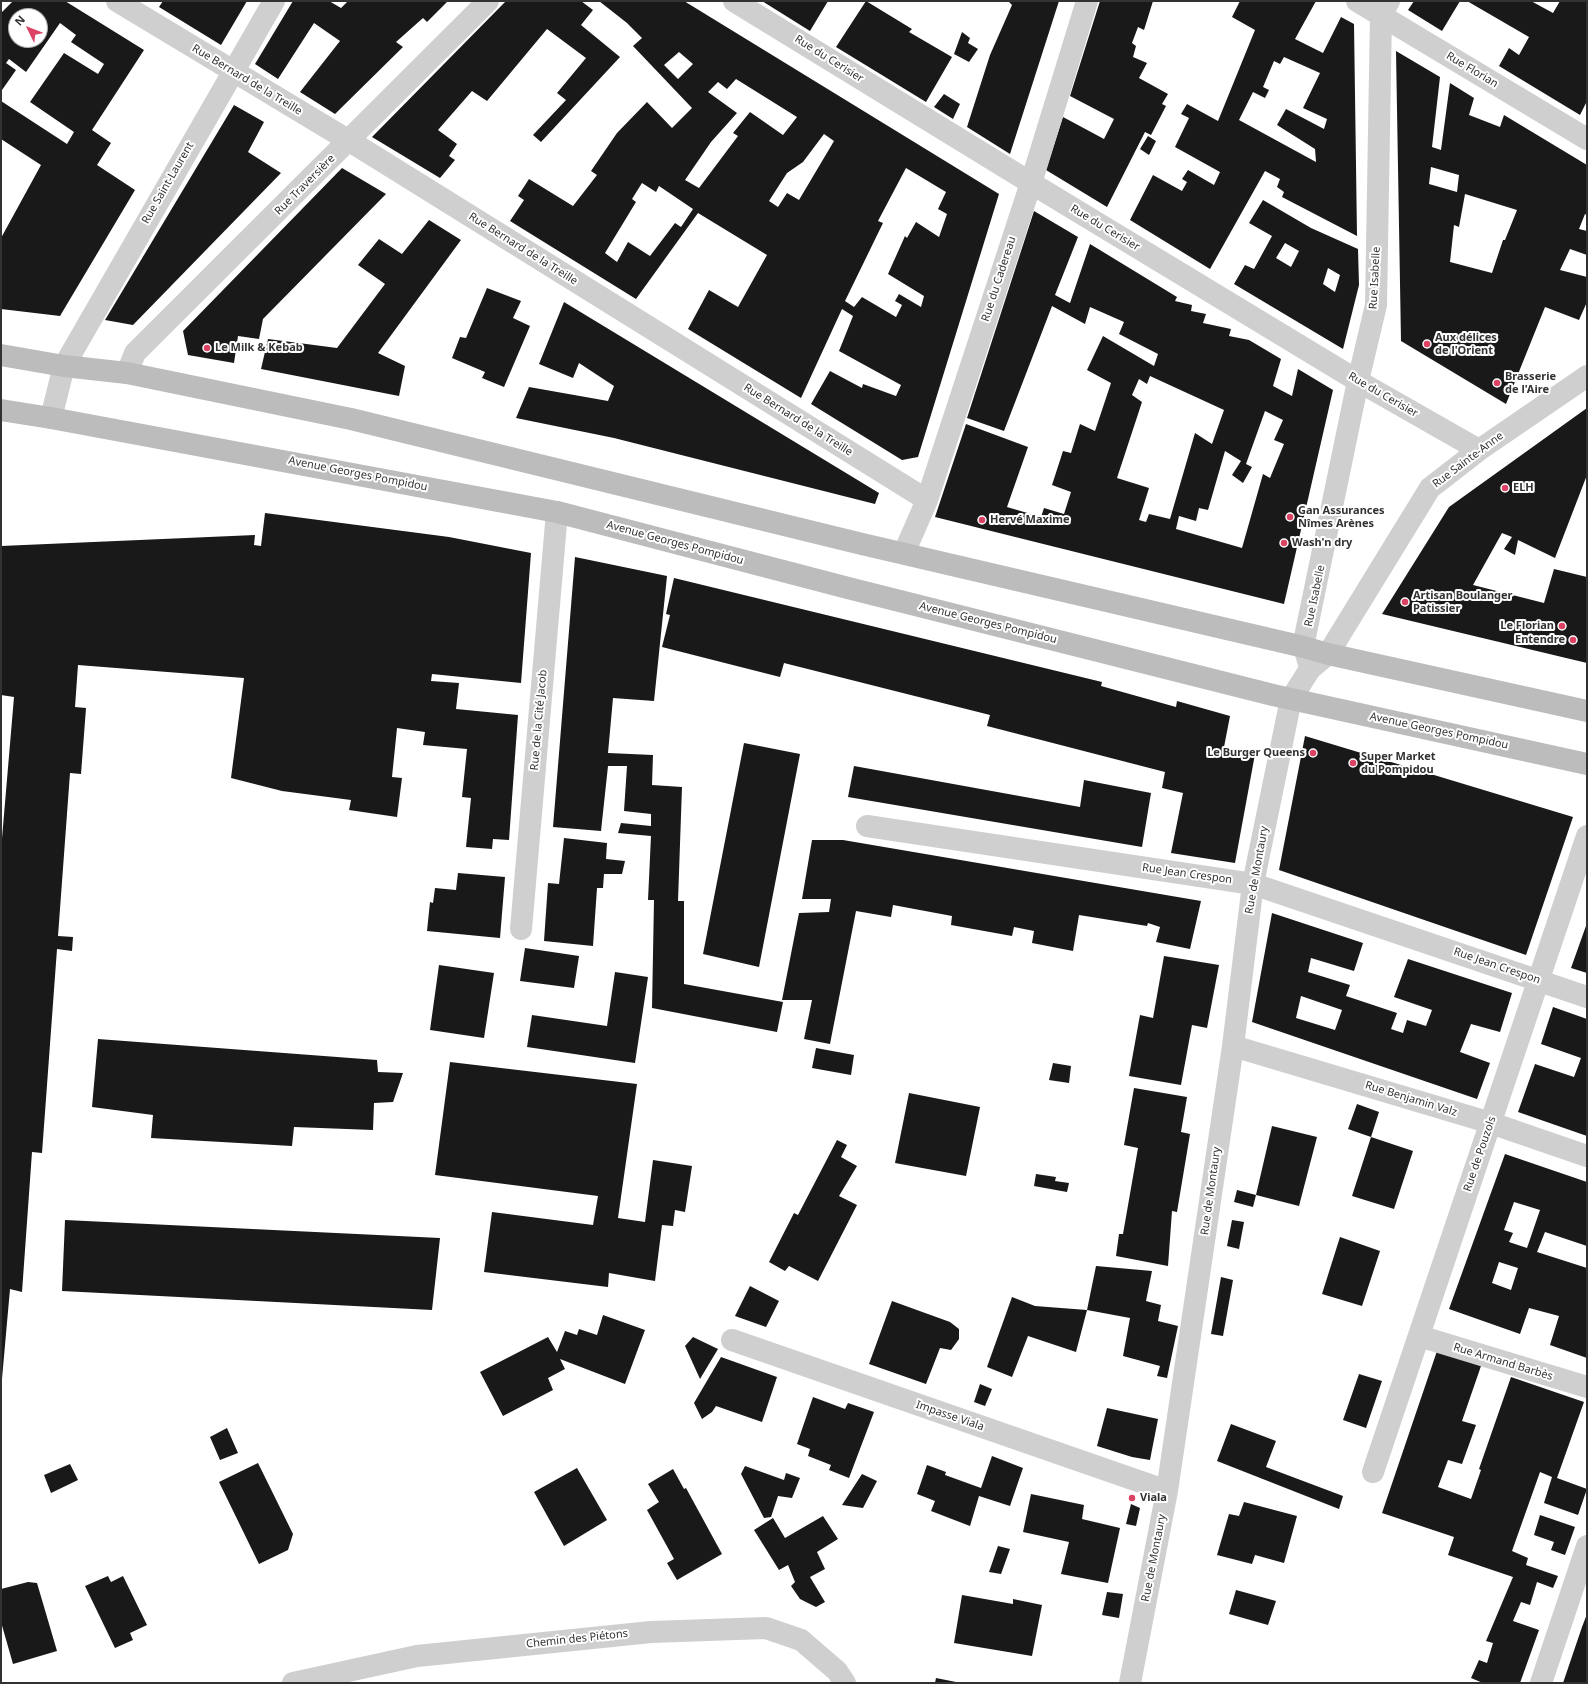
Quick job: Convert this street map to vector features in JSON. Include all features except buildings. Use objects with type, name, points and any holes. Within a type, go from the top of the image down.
[{"type":"main road","points":[[1,355],[64,366],[127,373],[351,419],[1328,654],[1587,711]]},
{"type":"main road","name":"Avenue Georges Pompidou","points":[[1,410],[557,512],[856,590],[1292,699],[1587,764]]},
{"type":"street","name":"Rue Bernard de la Treille","points":[[117,1],[349,141],[927,500]]},
{"type":"street","name":"Rue Saint-Laurent","points":[[64,366],[232,71],[274,1]]},
{"type":"street","name":"Rue Traversière","points":[[127,373],[135,353],[488,1]]},
{"type":"street","name":"Rue du Cerisier","points":[[734,1],[1358,381],[1479,450]]},
{"type":"street","name":"Rue du Cadereau","points":[[904,553],[927,500],[1031,183],[1087,1]]},
{"type":"street","name":"Rue Florian","points":[[1357,1],[1385,8],[1587,139]]},
{"type":"street","name":"Rue Isabelle","points":[[1304,647],[1358,381],[1376,304],[1385,8]]},
{"type":"street","points":[[51,418],[64,366]]},
{"type":"street","name":"Rue Sainte-Anne","points":[[1328,654],[1430,488],[1479,450],[1587,376]]},
{"type":"street","name":"Rue de la Cité Jacob","points":[[521,929],[557,512]]},
{"type":"street","points":[[1304,647],[1310,669]]},
{"type":"street","points":[[1292,699],[1310,669],[1328,654]]},
{"type":"street","name":"Rue de Montaury","points":[[1130,1683],[1167,1491],[1233,1046],[1253,884],[1292,699]]},
{"type":"street","name":"Rue Jean Crespon","points":[[867,826],[1253,884],[1587,997]]},
{"type":"street","name":"Rue de Pouzols","points":[[1373,1472],[1587,836]]},
{"type":"street","name":"Rue Benjamin Valz","points":[[1233,1046],[1491,1123],[1587,1156]]},
{"type":"street","name":"Rue Armand Barbès","points":[[1419,1336],[1587,1387]]},
{"type":"street","name":"Impasse Viala","points":[[732,1340],[1167,1491]]},
{"type":"street","points":[[1541,1683],[1587,1546]]},
{"type":"street","name":"Chemin des Piétons","points":[[293,1683],[417,1656],[651,1632],[766,1628],[801,1640],[837,1671],[845,1683]]},
{"type":"place","name":"Aux délices de l'Orient","points":[[1427,344]]},
{"type":"place","name":"Le Milk & Kebab","points":[[207,348]]},
{"type":"place","name":"Brasserie de l'Aire","points":[[1497,383]]},
{"type":"place","name":"ELH","points":[[1505,488]]},
{"type":"place","name":"Gan Assurances Nîmes Arènes","points":[[1290,517]]},
{"type":"place","name":"Hervé Maxime","points":[[982,520]]},
{"type":"place","name":"Wash'n dry","points":[[1284,543]]},
{"type":"place","name":"Artisan Boulanger Patissier","points":[[1405,602]]},
{"type":"place","name":"Le Florian","points":[[1562,626]]},
{"type":"place","name":"Entendre","points":[[1573,640]]},
{"type":"place","name":"Le Burger Queens","points":[[1313,753]]},
{"type":"place","name":"Super Market du Pompidou","points":[[1353,763]]},
{"type":"place","name":"Viala","points":[[1132,1498]]}]
